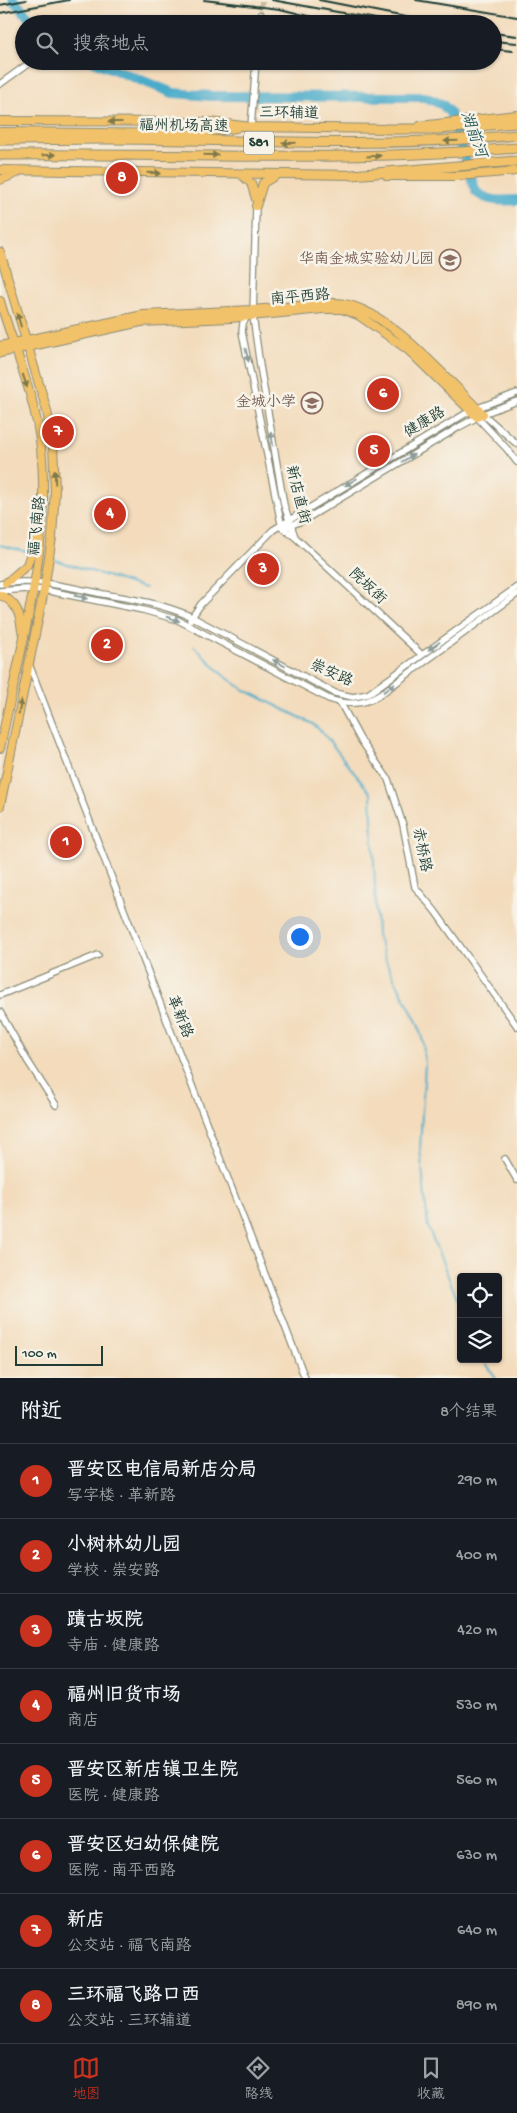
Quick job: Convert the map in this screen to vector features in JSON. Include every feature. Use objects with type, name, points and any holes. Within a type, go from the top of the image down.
[{"type":"highway","points":[[386,129],[462,124],[502,125],[517,123]]},
{"type":"highway","name":"福州机场高速","points":[[0,140],[103,139],[280,143],[460,141],[517,135]]},
{"type":"highway","name":"福州机场高速","points":[[0,155],[103,154],[360,157],[517,148]]},
{"type":"highway","points":[[352,175],[517,161]]},
{"type":"main road","points":[[462,124],[517,115]]},
{"type":"main road","points":[[0,116],[44,116],[72,121]]},
{"type":"main road","name":"三环辅道","points":[[0,121],[210,122],[250,126],[386,129]]},
{"type":"main road","points":[[0,132],[192,134],[250,126]]},
{"type":"main road","points":[[0,170],[24,172],[458,176],[517,171]]},
{"type":"main road","points":[[0,180],[9,175],[24,172]]},
{"type":"main road","points":[[241,174],[251,183],[256,206]]},
{"type":"main road","points":[[256,206],[263,183],[278,175]]},
{"type":"main road","name":"福飞南路","points":[[0,252],[47,411],[53,446],[55,495],[45,587],[0,806]]},
{"type":"main road","name":"福飞南路","points":[[0,301],[30,396],[41,446],[43,476],[42,520],[38,540],[37,566],[0,748]]},
{"type":"main road","name":"南平西路","points":[[14,347],[143,315],[250,314],[333,302],[357,306],[418,350],[480,416]]},
{"type":"main road","points":[[0,346],[14,347]]},
{"type":"main road","points":[[0,353],[14,347]]},
{"type":"main road","points":[[3,584],[27,565],[38,540]]},
{"type":"main road","points":[[0,595],[10,601],[17,609],[21,619],[23,639]]},
{"type":"street","points":[[0,84],[19,70]]},
{"type":"street","points":[[250,126],[255,70]]},
{"type":"street","name":"新店直街","points":[[256,206],[250,314],[289,523],[295,537]]},
{"type":"street","name":"新店直街","points":[[250,314],[242,326],[242,332],[259,406],[282,527],[295,537]]},
{"type":"street","name":"健康路","points":[[188,625],[206,599],[273,530],[289,523],[473,409],[517,393]]},
{"type":"street","name":"健康路","points":[[289,523],[306,519],[480,416],[517,401]]},
{"type":"street","name":"南平西路","points":[[480,416],[517,444]]},
{"type":"street","name":"南平西路","points":[[480,416],[517,462]]},
{"type":"street","name":"院坂街","points":[[295,537],[422,655]]},
{"type":"street","points":[[3,584],[45,587]]},
{"type":"street","points":[[0,591],[33,586]]},
{"type":"street","name":"崇安路","points":[[45,587],[146,602],[175,610],[192,617],[335,693],[353,697],[368,694],[517,587]]},
{"type":"street","name":"崇安路","points":[[45,587],[157,614],[188,625],[329,699],[340,703],[358,704],[374,698],[517,594]]},
{"type":"street","name":"革新路","points":[[29,664],[305,1378]]},
{"type":"street","name":"赤桥路","points":[[335,693],[360,739],[388,778],[403,825],[417,890],[435,911],[517,1026]]},
{"type":"street","points":[[0,995],[98,955]]},
{"type":"street","points":[[0,1012],[27,1060],[56,1104]]},
{"type":"street","points":[[505,1159],[517,1180]]},
{"type":"waterway","name":"湖前河","points":[[13,0],[27,15]]},
{"type":"waterway","name":"湖前河","points":[[116,70],[173,93],[211,96],[425,97],[443,105],[450,113],[476,192],[491,199],[501,201],[517,200]]},
{"type":"waterway","points":[[0,545],[28,552]]},
{"type":"waterway","points":[[52,559],[145,588]]},
{"type":"waterway","points":[[194,646],[223,675],[243,689],[313,724],[323,733],[371,794],[377,935],[388,966],[418,1024],[423,1042],[425,1064],[420,1148],[428,1227],[457,1298]]},
{"type":"waterway","points":[[486,1363],[496,1378]]},
{"type":"tunnel","points":[[261,15],[262,0]]},
{"type":"railway","points":[[0,5],[26,0]]},
{"type":"railway","points":[[0,13],[69,0]]},
{"type":"railway","points":[[204,0],[280,9],[304,15]]},
{"type":"railway","points":[[272,0],[354,15]]},
{"type":"railway","points":[[319,0],[395,15]]},
{"type":"railway","points":[[416,0],[517,17]]},
{"type":"railway","points":[[502,34],[517,36]]},
{"type":"railway","points":[[502,42],[517,43]]},
{"type":"railway","points":[[502,50],[513,51]]},
{"type":"place","name":"三环福飞路口西","points":[[122,178]]},
{"type":"place","name":"华南金城实验幼儿园","points":[[450,260]]},
{"type":"place","name":"晋安区妇幼保健院","points":[[383,394]]},
{"type":"place","name":"金城小学","points":[[312,403]]},
{"type":"place","name":"新店","points":[[58,432]]},
{"type":"place","name":"晋安区新店镇卫生院","points":[[374,451]]},
{"type":"place","name":"福州旧货市场","points":[[110,514]]},
{"type":"place","name":"蹟古坂院","points":[[263,569]]},
{"type":"place","name":"小树林幼儿园","points":[[107,645]]},
{"type":"place","name":"晋安区电信局新店分局","points":[[66,842]]}]
